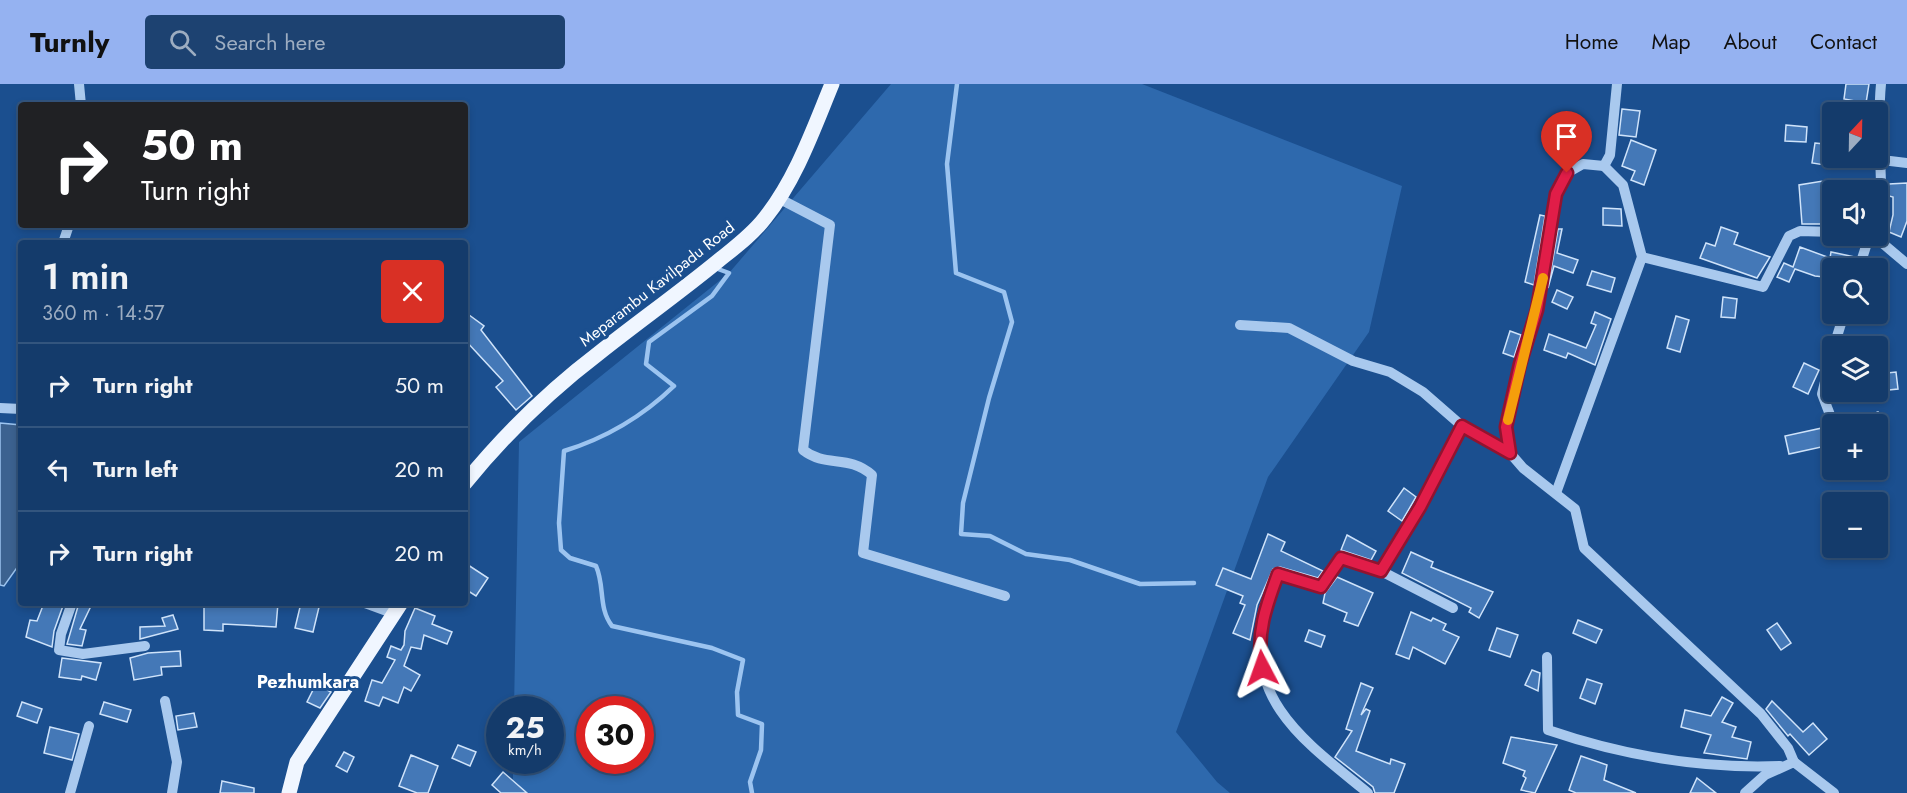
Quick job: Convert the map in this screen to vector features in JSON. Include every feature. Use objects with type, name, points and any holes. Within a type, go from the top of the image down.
[{"type":"main road","name":"Meparambu Kavilpadu Road","points":[[468,479],[492,448],[548,394],[665,305],[763,221],[780,199],[802,156],[832,84]]},
{"type":"main road","points":[[289,793],[297,762],[398,609]]},
{"type":"street","points":[[79,84],[81,102]]},
{"type":"street","points":[[1604,166],[1610,155],[1617,84]]},
{"type":"street","points":[[1881,84],[1881,102]]},
{"type":"street","points":[[1888,161],[1907,163]]},
{"type":"street","points":[[1510,453],[1506,427],[1520,364],[1537,310],[1556,194],[1567,173],[1583,164],[1604,166],[1623,185],[1642,258],[1556,493]]},
{"type":"street","points":[[780,199],[830,225],[803,450],[813,458],[860,465],[872,475],[863,553],[1005,596]]},
{"type":"street","points":[[1642,258],[1763,287],[1790,236],[1800,231],[1822,232]]},
{"type":"street","points":[[1886,246],[1907,264]]},
{"type":"street","points":[[1240,325],[1289,327],[1353,361],[1390,372],[1423,392],[1462,426],[1510,453],[1523,468],[1575,509],[1584,548],[1761,714],[1788,748],[1794,762],[1834,793]]},
{"type":"street","points":[[0,408],[18,409]]},
{"type":"street","points":[[1381,571],[1420,507],[1462,426]]},
{"type":"street","points":[[1368,793],[1335,769],[1286,720],[1266,688],[1259,649],[1264,611],[1278,574],[1321,587],[1341,558],[1381,571],[1453,608]]},
{"type":"street","points":[[71,606],[61,634],[59,650],[83,654],[145,646]]},
{"type":"street","points":[[382,606],[398,609]]},
{"type":"street","points":[[1546,657],[1548,730],[1613,750],[1701,763],[1753,767],[1780,766]]},
{"type":"street","points":[[165,701],[177,762],[172,793]]},
{"type":"street","points":[[70,793],[89,726]]},
{"type":"street","points":[[1745,793],[1765,774],[1794,762]]},
{"type":"shaded area","points":[[891,84],[1142,84],[1402,186],[1369,332],[1268,477],[1176,732],[1217,782],[1230,793],[513,793],[513,774],[564,774],[564,696],[514,696],[519,442],[729,273]]},
{"type":"shaded area","points":[[0,423],[18,425],[18,566],[4,586],[0,585]]},
{"type":"building","points":[[1846,84],[1869,84],[1866,102],[1844,99]]},
{"type":"building","points":[[1622,109],[1640,111],[1636,137],[1619,135]]},
{"type":"building","points":[[1786,125],[1807,127],[1806,142],[1785,141]]},
{"type":"building","points":[[1631,140],[1656,150],[1644,185],[1631,180],[1635,171],[1622,166]]},
{"type":"building","points":[[1815,143],[1822,144],[1822,165],[1812,163]]},
{"type":"building","points":[[1822,181],[1822,224],[1802,224],[1799,185]]},
{"type":"building","points":[[1907,183],[1907,221],[1901,237],[1889,232],[1893,215],[1893,197],[1889,196],[1889,184]]},
{"type":"building","points":[[1603,208],[1621,209],[1622,226],[1603,225]]},
{"type":"building","points":[[1540,215],[1545,216],[1534,285],[1525,282]]},
{"type":"building","points":[[1721,227],[1738,233],[1734,244],[1770,257],[1757,278],[1700,258],[1706,243],[1715,246]]},
{"type":"building","points":[[1558,229],[1562,229],[1557,253],[1578,260],[1573,273],[1554,266],[1548,288]]},
{"type":"building","points":[[1800,247],[1830,258],[1822,258],[1822,277],[1795,269],[1789,282],[1777,277],[1784,263],[1793,267]]},
{"type":"building","points":[[1831,252],[1855,258],[1830,258]]},
{"type":"building","points":[[1592,271],[1615,278],[1611,292],[1587,285]]},
{"type":"building","points":[[1557,290],[1573,297],[1567,309],[1552,302]]},
{"type":"building","points":[[1723,297],[1737,299],[1735,318],[1721,317]]},
{"type":"building","points":[[1595,312],[1611,319],[1595,365],[1568,353],[1566,358],[1544,350],[1549,334],[1586,348],[1596,325],[1591,323]]},
{"type":"building","points":[[468,314],[484,326],[481,330],[532,396],[516,410],[496,387],[503,381],[468,343]]},
{"type":"building","points":[[1676,316],[1689,320],[1680,352],[1667,348]]},
{"type":"building","points":[[1510,331],[1521,335],[1514,357],[1503,353]]},
{"type":"building","points":[[1804,363],[1819,370],[1808,394],[1793,387]]},
{"type":"building","points":[[1896,372],[1898,389],[1888,390],[1888,373]]},
{"type":"building","points":[[1822,428],[1822,447],[1789,454],[1785,436]]},
{"type":"building","points":[[1404,488],[1416,497],[1402,521],[1388,511]]},
{"type":"building","points":[[1268,534],[1285,542],[1281,551],[1323,571],[1318,578],[1280,567],[1273,569],[1257,605],[1250,640],[1233,633],[1245,605],[1240,603],[1243,596],[1216,585],[1223,568],[1251,579]]},
{"type":"building","points":[[1347,535],[1376,551],[1371,560],[1341,550]]},
{"type":"building","points":[[1411,552],[1433,562],[1431,567],[1493,592],[1479,618],[1469,612],[1471,608],[1402,573]]},
{"type":"building","points":[[468,565],[488,578],[476,596],[468,591]]},
{"type":"building","points":[[1337,577],[1373,593],[1358,626],[1344,621],[1347,613],[1323,603],[1325,593]]},
{"type":"building","points":[[43,606],[63,606],[54,631],[52,647],[26,637],[30,620],[37,621]]},
{"type":"building","points":[[78,606],[91,606],[80,629],[86,630],[82,646],[67,644]]},
{"type":"building","points":[[204,606],[278,606],[276,627],[223,624],[223,631],[204,630]]},
{"type":"building","points":[[300,606],[319,606],[313,632],[295,628]]},
{"type":"building","points":[[415,608],[435,616],[432,624],[452,632],[447,644],[424,635],[421,649],[411,647],[404,666],[420,675],[411,691],[404,687],[398,703],[383,697],[379,706],[365,701],[372,680],[382,683],[395,660],[387,657],[391,646],[401,650],[404,645],[405,631]]},
{"type":"building","points":[[1411,612],[1431,621],[1433,618],[1446,624],[1443,630],[1459,637],[1445,664],[1413,647],[1409,659],[1396,654]]},
{"type":"building","points":[[173,615],[178,629],[140,639],[140,627],[165,626],[162,618]]},
{"type":"building","points":[[1578,620],[1602,630],[1596,643],[1573,633]]},
{"type":"building","points":[[1777,623],[1791,643],[1781,650],[1767,630]]},
{"type":"building","points":[[1497,628],[1518,635],[1510,657],[1489,650]]},
{"type":"building","points":[[1309,630],[1325,636],[1321,647],[1305,641]]},
{"type":"building","points":[[180,651],[181,666],[161,667],[162,675],[134,680],[130,658],[148,653]]},
{"type":"building","points":[[62,658],[101,663],[96,680],[82,676],[81,680],[59,677]]},
{"type":"building","points":[[1532,670],[1540,673],[1538,691],[1525,685]]},
{"type":"building","points":[[1587,679],[1602,684],[1595,704],[1580,698]]},
{"type":"building","points":[[1361,683],[1373,688],[1361,715],[1366,709],[1370,711],[1356,751],[1390,764],[1391,759],[1405,764],[1394,793],[1375,793],[1373,787],[1335,757],[1352,731],[1346,729]]},
{"type":"building","points":[[316,684],[331,692],[320,708],[307,702]]},
{"type":"building","points":[[1722,697],[1733,703],[1722,722],[1736,727],[1732,737],[1751,742],[1747,759],[1704,753],[1711,735],[1681,727],[1685,710],[1711,716]]},
{"type":"building","points":[[1772,701],[1803,732],[1813,723],[1827,739],[1809,755],[1790,734],[1788,736],[1766,709]]},
{"type":"building","points":[[22,702],[42,709],[37,723],[17,716]]},
{"type":"building","points":[[104,702],[131,710],[127,722],[100,714]]},
{"type":"building","points":[[194,713],[197,727],[178,730],[176,716]]},
{"type":"building","points":[[50,727],[79,734],[72,760],[44,753]]},
{"type":"building","points":[[1511,737],[1557,745],[1535,793],[1521,790],[1526,778],[1523,776],[1525,771],[1503,763]]},
{"type":"building","points":[[458,745],[476,752],[470,766],[452,758]]},
{"type":"building","points":[[344,752],[354,757],[347,772],[336,766]]},
{"type":"building","points":[[411,755],[438,766],[428,793],[417,793],[399,786]]},
{"type":"building","points":[[1581,756],[1607,765],[1604,780],[1636,793],[1576,793],[1569,790]]},
{"type":"building","points":[[501,774],[505,774],[527,793],[501,793],[492,785]]},
{"type":"building","points":[[1697,778],[1716,793],[1690,793]]},
{"type":"building","points":[[222,781],[254,788],[254,793],[220,793]]},
{"type":"waterway","points":[[957,84],[947,164],[956,273],[1004,292],[1012,322],[989,398],[963,503],[961,534],[990,536],[1026,554],[1070,560],[1140,584],[1194,583]]},
{"type":"waterway","points":[[718,269],[729,273],[712,296],[649,342],[646,364],[674,386],[623,425],[594,440],[564,451],[559,523],[561,550],[570,558],[596,566],[605,612],[612,626],[712,648],[743,660],[737,692],[738,715],[762,724],[761,750],[750,782],[752,793]]},
{"type":"slow traffic","points":[[1508,420],[1520,364],[1537,310],[1543,278]]},
{"type":"district","name":"Pezhumkara","points":[[308,682]]},
{"type":"route","points":[[1262,668],[1259,649],[1264,611],[1278,574],[1321,587],[1341,558],[1381,571],[1399,538],[1420,507],[1462,426],[1510,453],[1506,427],[1520,364],[1537,310],[1556,194],[1567,173]]}]
